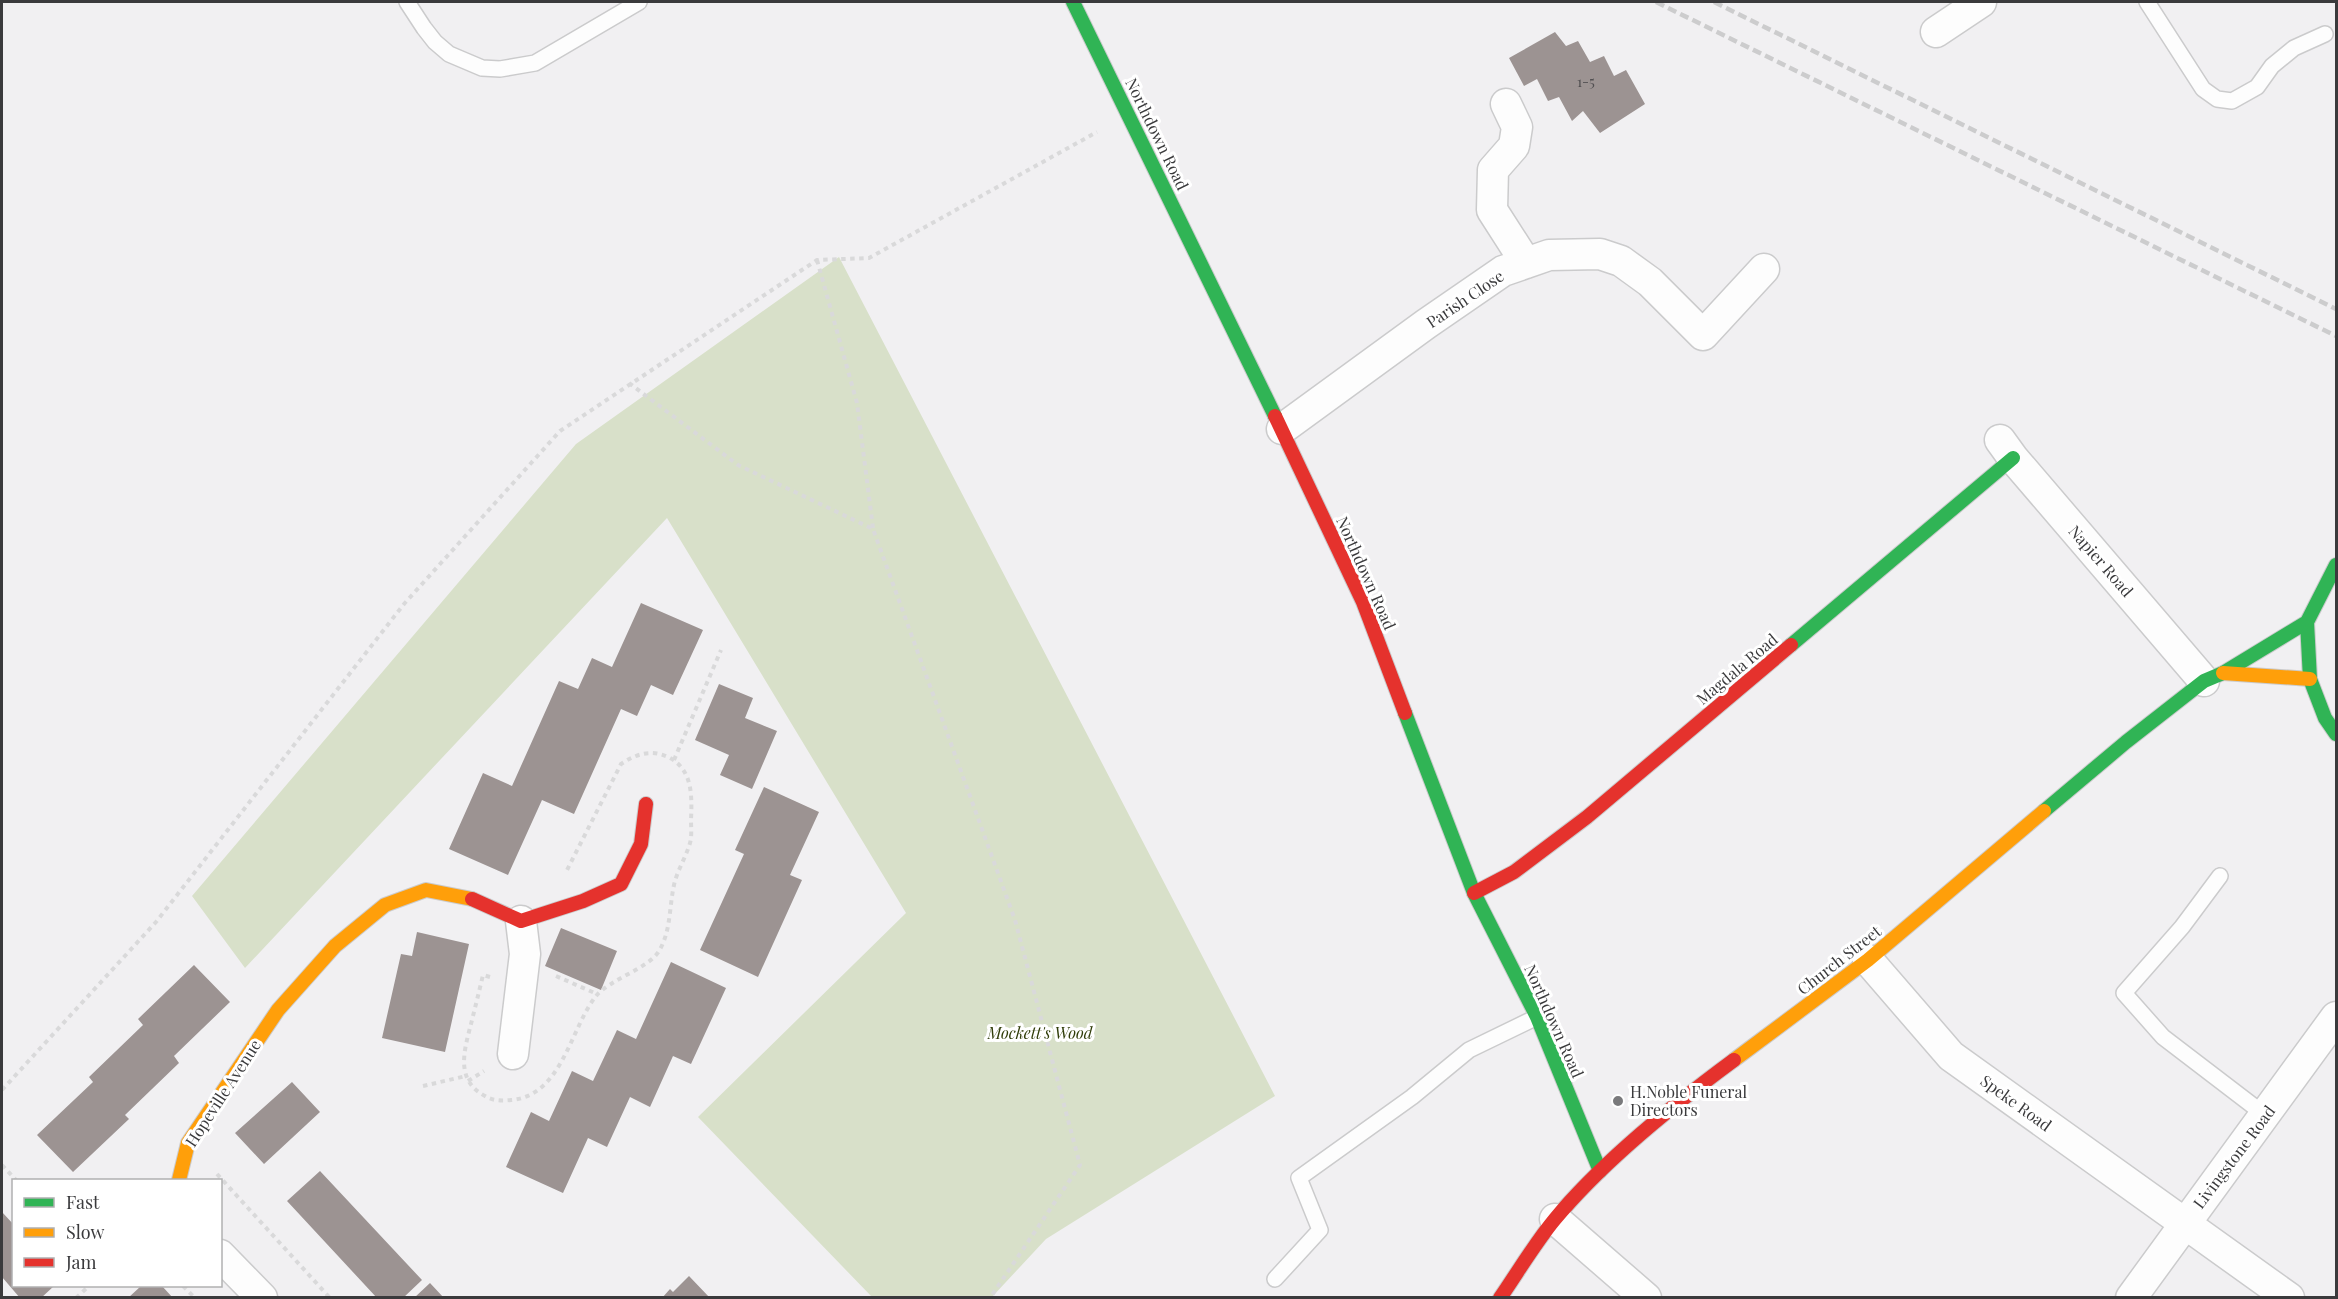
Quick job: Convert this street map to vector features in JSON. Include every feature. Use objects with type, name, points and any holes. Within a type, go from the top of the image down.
[{"type":"street","name":"Northdown Road","points":[[1073,2],[1282,429],[1363,602],[1474,893],[1537,1017],[1600,1171]]},
{"type":"street","points":[[1936,32],[1981,2]]},
{"type":"street","points":[[1506,104],[1517,127],[1514,146],[1493,170],[1492,210],[1526,263]]},
{"type":"street","name":"Parish Close","points":[[1282,429],[1425,324],[1503,271],[1549,255],[1600,254],[1621,261],[1650,282],[1702,335],[1764,269]]},
{"type":"street","name":"Magdala Road","points":[[1474,893],[1514,872],[1587,817],[2006,449]]},
{"type":"street","name":"Napier Road","points":[[2006,449],[2213,677]]},
{"type":"street","points":[[2337,565],[2307,622],[2310,679],[2325,718],[2337,734]]},
{"type":"street","name":"Church Street","points":[[1500,1298],[1555,1219],[1600,1171],[1692,1091],[1868,960],[2126,742],[2213,677],[2307,622]]},
{"type":"street","points":[[2213,677],[2310,679]]},
{"type":"street","points":[[513,1054],[523,966],[533,917],[583,901],[621,884],[641,844],[646,804]]},
{"type":"street","name":"Hopeville Avenue","points":[[178,1179],[188,1143],[278,1010],[335,946],[385,905],[426,890],[476,900],[533,917]]},
{"type":"street","name":"Speke Road","points":[[1868,960],[1951,1056],[2289,1298]]},
{"type":"street","name":"Livingstone Road","points":[[2131,1298],[2337,1017]]},
{"type":"street","points":[[1555,1219],[1646,1298]]},
{"type":"street","points":[[222,1257],[262,1298]]},
{"type":"lane","points":[[407,2],[435,42],[449,54],[482,68],[500,69],[535,63],[639,2]]},
{"type":"lane","points":[[2147,2],[2203,89],[2217,99],[2232,101],[2257,87],[2272,66],[2294,48],[2325,34]]},
{"type":"lane","points":[[2220,876],[2182,927],[2124,993],[2163,1037],[2265,1115]]},
{"type":"lane","points":[[1275,1279],[1320,1230],[1299,1178],[1412,1097],[1468,1050],[1537,1017]]},
{"type":"path","points":[[2,1090],[156,922],[404,604],[560,431],[629,383],[818,260],[869,258],[1129,115]]},
{"type":"path","points":[[818,260],[857,403],[873,529],[1016,921],[1080,1165],[990,1298]]},
{"type":"path","points":[[629,383],[738,465],[873,529]]},
{"type":"path","points":[[674,760],[721,650]]},
{"type":"path","points":[[523,966],[548,973],[597,994],[657,955],[666,937],[674,884],[691,841],[692,789],[682,768],[674,760],[661,754],[647,753],[633,756],[621,764],[533,917]]},
{"type":"path","points":[[423,1086],[466,1076]]},
{"type":"path","points":[[188,1143],[221,1179]]},
{"type":"path","points":[[2,1165],[15,1179]]},
{"type":"path","points":[[222,1180],[330,1298]]},
{"type":"path","points":[[76,1298],[88,1287]]},
{"type":"path","points":[[184,1287],[195,1298]]},
{"type":"green space","name":"Mockett's Wood","points":[[839,257],[1275,1096],[1046,1239],[992,1297],[872,1297],[698,1117],[906,913],[667,518],[245,968],[192,896],[576,444]]},
{"type":"building","points":[[1555,32],[1566,46],[1578,41],[1590,62],[1604,56],[1614,76],[1626,70],[1645,104],[1600,133],[1583,111],[1572,121],[1559,97],[1548,101],[1537,79],[1524,86],[1509,58]]},
{"type":"building","points":[[641,603],[703,630],[673,695],[651,685],[637,716],[621,709],[574,814],[542,800],[508,875],[449,849],[483,773],[512,786],[559,681],[578,689],[592,658],[612,667]]},
{"type":"building","points":[[719,684],[753,698],[745,718],[777,731],[752,789],[720,775],[729,755],[695,740]]},
{"type":"building","points":[[764,787],[819,812],[790,875],[802,880],[758,977],[700,950],[744,854],[735,850]]},
{"type":"building","points":[[561,928],[617,951],[601,990],[545,966]]},
{"type":"building","points":[[417,932],[469,944],[445,1052],[382,1038],[401,954],[412,956]]},
{"type":"building","points":[[671,962],[726,988],[691,1064],[673,1056],[650,1107],[630,1097],[607,1147],[588,1138],[563,1193],[506,1167],[531,1112],[549,1121],[572,1071],[593,1081],[617,1030],[636,1039]]},
{"type":"building","points":[[194,965],[230,1002],[174,1056],[179,1063],[125,1115],[129,1119],[73,1172],[37,1135],[93,1082],[89,1077],[143,1025],[138,1019]]},
{"type":"building","points":[[292,1082],[320,1112],[264,1164],[235,1133]]},
{"type":"building","points":[[320,1171],[422,1280],[403,1298],[377,1298],[287,1201]]},
{"type":"building","points":[[2,1212],[12,1223],[12,1287],[53,1287],[41,1298],[20,1298],[2,1277]]},
{"type":"building","points":[[689,1276],[710,1298],[662,1298],[670,1289],[673,1292]]},
{"type":"building","points":[[430,1283],[444,1298],[414,1298]]},
{"type":"building","points":[[140,1287],[163,1287],[173,1298],[128,1298]]},
{"type":"railway","points":[[1656,2],[2336,336]]},
{"type":"railway","points":[[1714,2],[2336,309]]},
{"type":"traffic: fast","points":[[1073,2],[1275,416]]},
{"type":"traffic: fast","points":[[1791,645],[2013,458]]},
{"type":"traffic: fast","points":[[2044,811],[2126,742],[2204,681],[2223,673],[2307,622],[2336,565]]},
{"type":"traffic: fast","points":[[2307,622],[2310,679],[2325,718],[2336,734]]},
{"type":"traffic: fast","points":[[1405,713],[1474,893],[1537,1017],[1600,1171]]},
{"type":"traffic: slow","points":[[2223,673],[2310,679]]},
{"type":"traffic: slow","points":[[1734,1060],[1868,960],[2044,811]]},
{"type":"traffic: slow","points":[[179,1179],[188,1143],[278,1010],[335,946],[385,905],[426,890],[472,899]]},
{"type":"traffic: jam","points":[[1275,416],[1363,602],[1405,713]]},
{"type":"traffic: jam","points":[[1474,893],[1514,872],[1587,817],[1791,645]]},
{"type":"traffic: jam","points":[[472,899],[521,921],[583,901],[621,884],[641,844],[646,804]]},
{"type":"traffic: jam","points":[[1500,1298],[1548,1228],[1574,1197],[1663,1115],[1734,1060]]},
{"type":"place","name":"H.Noble Funeral Directors","points":[[1618,1101]]}]
